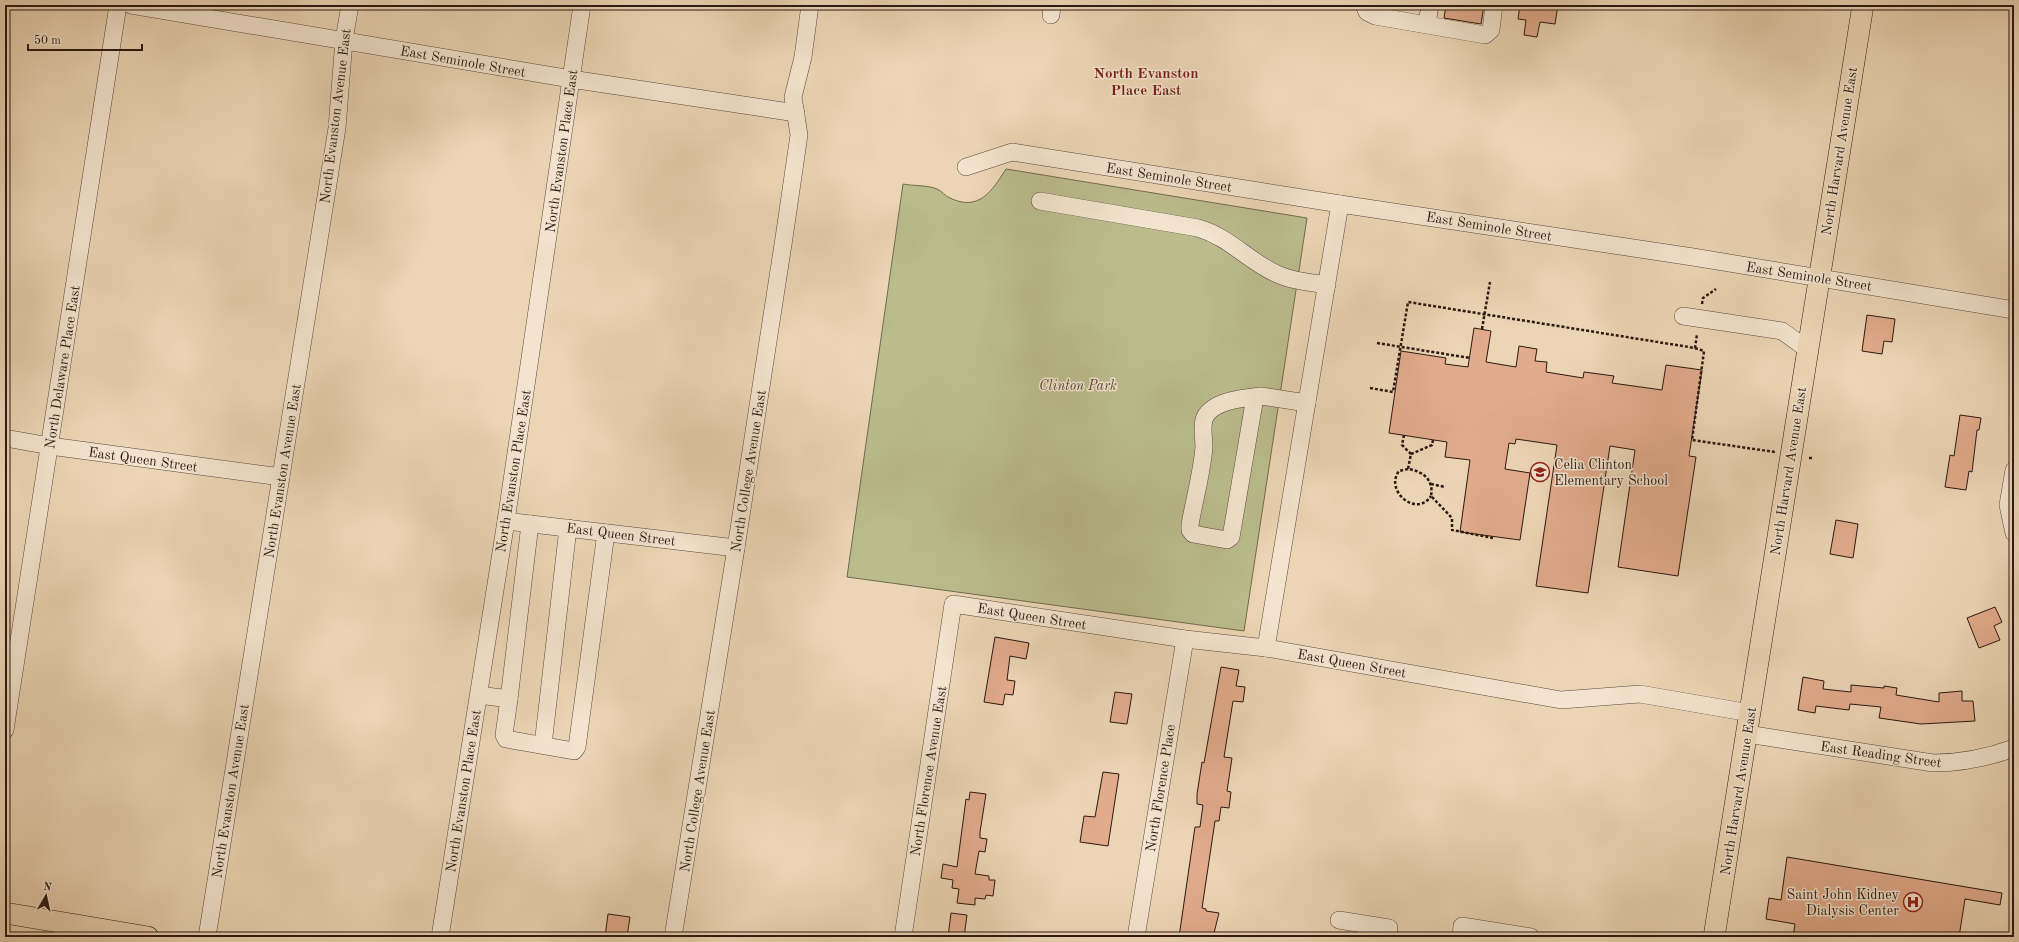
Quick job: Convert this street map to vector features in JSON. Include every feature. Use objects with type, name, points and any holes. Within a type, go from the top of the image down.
[{"type":"main road","name":"North Harvard Avenue East","points":[[1714,937],[1818,278],[1863,5]]},
{"type":"main road","points":[[5,913],[148,937]]},
{"type":"street","name":"North Delaware Place East","points":[[5,730],[118,5]]},
{"type":"street","name":"East Seminole Street","points":[[131,5],[571,79],[796,113]]},
{"type":"street","name":"North Evanston Avenue East","points":[[207,937],[337,128],[344,40],[350,5]]},
{"type":"street","name":"North Evanston Place East","points":[[440,937],[506,521],[582,5]]},
{"type":"street","name":"North College Avenue East","points":[[673,937],[736,548],[799,135],[793,97],[803,56],[810,5]]},
{"type":"street","points":[[1364,5],[1367,12],[1375,16],[1484,35],[1491,30],[1494,5]]},
{"type":"street","points":[[1427,24],[1430,5]]},
{"type":"street","name":"East Seminole Street","points":[[966,167],[1012,152],[1340,204],[1468,222],[2014,310]]},
{"type":"street","points":[[1040,201],[1198,228],[1214,233],[1274,273],[1289,279],[1327,285]]},
{"type":"street","points":[[1266,648],[1340,204]]},
{"type":"street","points":[[1682,316],[1782,331],[1807,350]]},
{"type":"street","points":[[1255,397],[1233,533],[1227,540],[1193,534],[1190,530],[1190,525],[1204,448],[1203,428],[1205,417],[1214,407],[1232,400],[1261,396],[1307,403]]},
{"type":"street","name":"East Queen Street","points":[[5,438],[50,446],[281,477]]},
{"type":"street","points":[[2014,470],[2008,506],[2014,533]]},
{"type":"street","name":"East Queen Street","points":[[506,521],[736,548]]},
{"type":"street","points":[[530,524],[504,735],[506,739],[574,750],[577,747],[606,533]]},
{"type":"street","points":[[543,745],[568,528]]},
{"type":"street","name":"East Queen Street","points":[[953,604],[1184,639],[1266,648],[1561,700],[1640,694],[1750,713]]},
{"type":"street","name":"North Florence Avenue East","points":[[903,937],[953,604]]},
{"type":"street","name":"North Florence Place","points":[[1136,937],[1184,639]]},
{"type":"street","points":[[479,695],[508,698]]},
{"type":"street","name":"East Reading Street","points":[[1747,734],[1933,763],[1952,763],[1986,758],[2014,748]]},
{"type":"street","points":[[1339,920],[1389,928],[1388,937]]},
{"type":"street","points":[[1461,937],[1462,926],[1531,937]]},
{"type":"path","points":[[1482,329],[1490,282]]},
{"type":"path","points":[[1695,348],[1703,298],[1716,289]]},
{"type":"path","points":[[1370,388],[1393,392],[1408,302],[1485,314],[1695,348],[1704,351],[1692,440],[1775,452]]},
{"type":"path","points":[[1377,343],[1470,358]]},
{"type":"path","points":[[1404,435],[1402,444],[1411,454]]},
{"type":"path","points":[[1411,454],[1432,445],[1433,440]]},
{"type":"path","points":[[1408,469],[1411,454]]},
{"type":"path","points":[[1408,469],[1423,474],[1431,484],[1431,496],[1426,502],[1416,505],[1409,502],[1400,494],[1394,482],[1395,476],[1399,471],[1408,469]]},
{"type":"path","points":[[1431,484],[1445,486]]},
{"type":"path","points":[[1431,496],[1452,518],[1452,530],[1493,538]]},
{"type":"green space","name":"Clinton Park","points":[[1006,169],[1307,218],[1244,631],[847,577],[903,184],[933,188],[960,202],[977,201],[990,192]]},
{"type":"building","points":[[1446,5],[1484,5],[1481,24],[1444,18]]},
{"type":"building","points":[[1520,5],[1558,5],[1555,24],[1540,22],[1537,37],[1524,35],[1526,20],[1518,19]]},
{"type":"building","points":[[1867,315],[1895,319],[1892,342],[1884,341],[1882,354],[1862,351]]},
{"type":"building","points":[[1474,328],[1491,331],[1486,362],[1516,367],[1519,346],[1537,349],[1535,361],[1547,362],[1546,372],[1583,378],[1584,372],[1614,376],[1612,383],[1662,390],[1666,365],[1702,370],[1689,456],[1696,457],[1678,576],[1618,567],[1635,450],[1610,446],[1588,593],[1536,586],[1557,445],[1516,439],[1515,444],[1509,443],[1505,469],[1530,473],[1520,540],[1460,532],[1470,460],[1445,457],[1447,442],[1389,433],[1401,351],[1446,358],[1445,364],[1468,367]]},
{"type":"building","points":[[1960,415],[1981,418],[1979,430],[1977,430],[1972,472],[1969,471],[1966,490],[1945,487],[1950,455],[1954,456]]},
{"type":"building","points":[[1836,520],[1858,524],[1853,558],[1830,554]]},
{"type":"building","points":[[1995,607],[2002,622],[1994,626],[2000,640],[1979,648],[1967,618]]},
{"type":"building","points":[[995,637],[1029,643],[1026,659],[1010,656],[1007,680],[1015,681],[1013,695],[1005,694],[1003,705],[984,702]]},
{"type":"building","points":[[1221,667],[1239,670],[1236,686],[1245,687],[1243,702],[1233,701],[1224,757],[1232,758],[1227,791],[1231,792],[1229,808],[1221,807],[1219,821],[1215,821],[1202,908],[1206,909],[1206,911],[1219,913],[1213,937],[1201,935],[1201,937],[1179,937],[1195,827],[1200,827],[1203,805],[1197,804],[1197,794]]},
{"type":"building","points":[[1803,677],[1824,681],[1823,689],[1851,692],[1851,685],[1884,688],[1884,686],[1897,688],[1896,695],[1939,702],[1939,693],[1962,691],[1962,701],[1973,701],[1975,721],[1921,724],[1879,718],[1881,707],[1850,704],[1849,710],[1816,706],[1815,713],[1798,710]]},
{"type":"building","points":[[1115,692],[1132,694],[1127,724],[1110,722]]},
{"type":"building","points":[[1103,772],[1119,774],[1108,846],[1080,842],[1084,816],[1095,817]]},
{"type":"building","points":[[970,792],[986,794],[980,838],[987,839],[985,852],[979,851],[975,874],[989,876],[989,880],[995,880],[993,896],[986,895],[985,899],[975,898],[975,905],[957,903],[959,889],[952,888],[953,880],[941,878],[943,864],[957,867],[966,799],[969,800]]},
{"type":"building","points":[[1787,857],[2002,893],[2000,905],[1965,899],[1959,937],[1793,937],[1795,924],[1766,919],[1769,898],[1781,900]]},
{"type":"building","points":[[951,913],[967,915],[964,937],[948,937]]},
{"type":"building","points":[[608,914],[630,917],[627,937],[605,937]]},
{"type":"place","name":"Celia Clinton Elementary School","points":[[1540,472]]},
{"type":"place","name":"Saint John Kidney Dialysis Center","points":[[1913,902]]},
{"type":"district","name":"North Evanston Place East","points":[[1146,82]]}]
